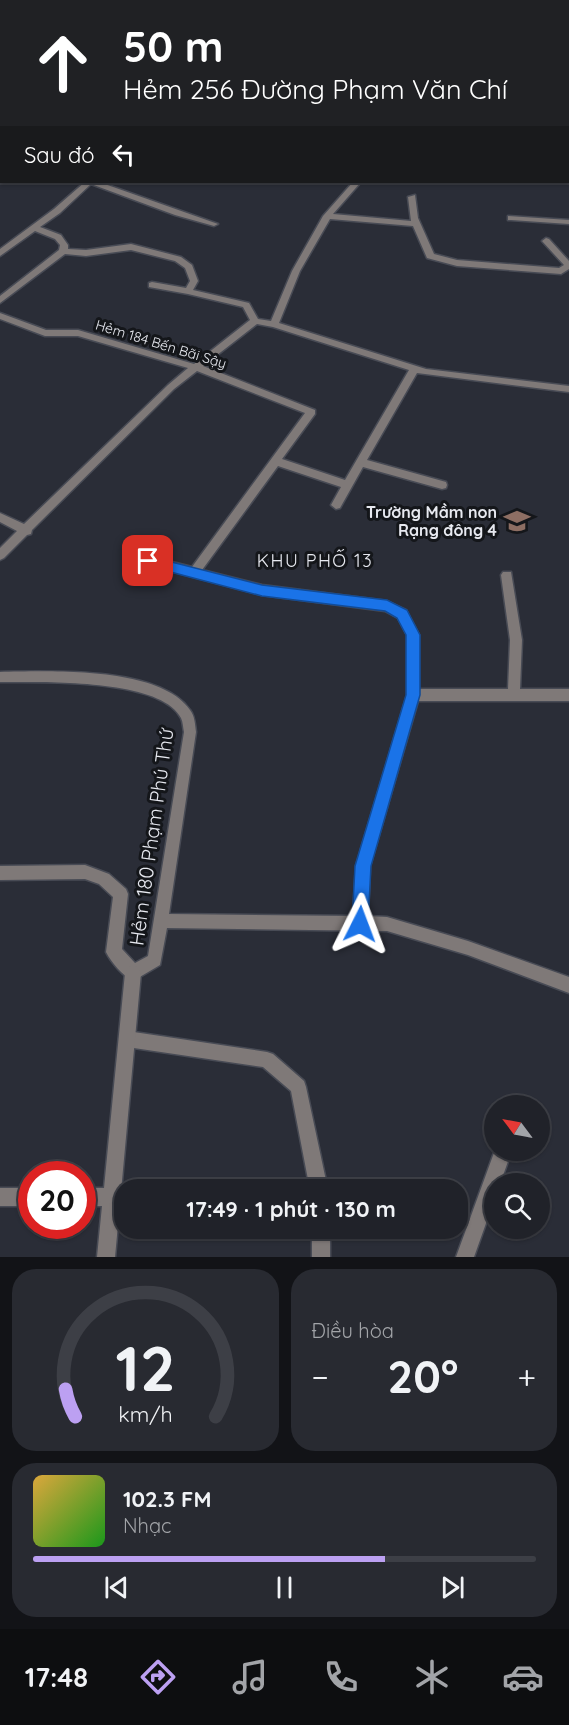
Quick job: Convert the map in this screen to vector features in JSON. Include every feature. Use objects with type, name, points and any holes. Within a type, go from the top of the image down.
[{"type":"street","points":[[0,253],[90,183]]},
{"type":"street","points":[[94,183],[214,224]]},
{"type":"street","points":[[274,324],[296,271],[327,216],[356,183]]},
{"type":"street","points":[[412,197],[416,224],[430,256],[442,260],[561,271],[569,266],[546,241]]},
{"type":"street","points":[[327,216],[416,224]]},
{"type":"street","points":[[511,218],[569,222]]},
{"type":"street","points":[[0,300],[63,251],[64,245],[58,237],[34,228]]},
{"type":"street","points":[[63,251],[86,253],[131,247],[178,259],[189,267],[194,282],[188,291]]},
{"type":"street","points":[[152,285],[246,305],[255,321]]},
{"type":"street","name":"Hẻm 184 Bến Bãi Sậy","points":[[0,316],[45,333],[78,333],[198,368],[310,412],[276,461]]},
{"type":"street","points":[[0,555],[27,531],[171,387],[255,321],[274,324],[414,369],[569,389]]},
{"type":"street","points":[[336,506],[414,369]]},
{"type":"street","points":[[194,573],[276,461],[348,484]]},
{"type":"street","points":[[361,462],[442,485]]},
{"type":"street","points":[[0,517],[27,531]]},
{"type":"street","points":[[148,561],[262,590],[387,606],[402,614],[413,635],[413,695],[363,866],[360,924]]},
{"type":"street","points":[[507,575],[516,640],[513,695]]},
{"type":"street","name":"Hẻm 180 Phạm Phú Thứ","points":[[0,677],[86,678],[121,682],[159,694],[176,704],[186,715],[190,732],[187,755],[154,960],[133,973]]},
{"type":"street","points":[[413,695],[569,695]]},
{"type":"street","points":[[0,873],[84,872],[104,879],[121,894],[114,952],[133,973],[106,1257]]},
{"type":"street","points":[[160,921],[387,924],[468,948],[569,985]]},
{"type":"street","points":[[127,1039],[267,1060],[298,1087],[317,1179]]},
{"type":"street","points":[[465,1257],[500,1161]]},
{"type":"street","points":[[0,1197],[18,1197]]},
{"type":"street","points":[[96,1197],[111,1197]]},
{"type":"street","points":[[321,1239],[321,1257]]},
{"type":"place","name":"Trường Mầm non Rạng đông 4","points":[[517,521]]},
{"type":"district","name":"KHU PHỐ 13","points":[[315,560]]},
{"type":"route","points":[[148,561],[262,590],[387,606],[402,614],[413,635],[413,695],[363,866],[360,924]]}]
